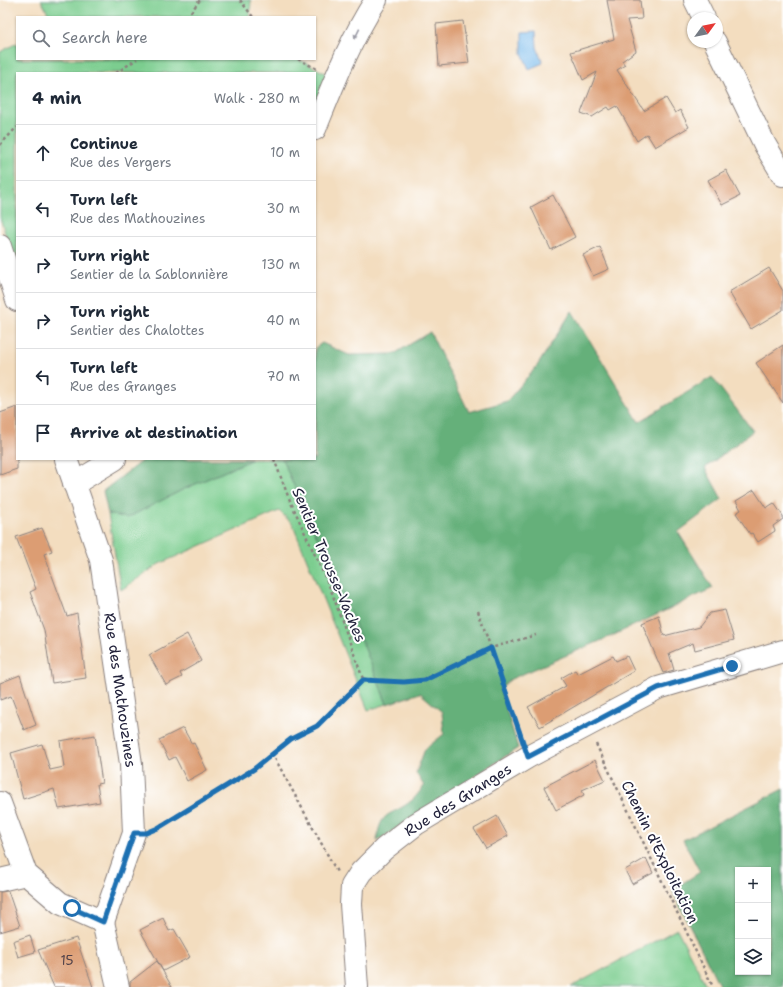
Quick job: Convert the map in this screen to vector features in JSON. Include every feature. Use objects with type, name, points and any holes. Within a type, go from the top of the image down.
[{"type":"street","points":[[316,126],[335,78],[365,17],[376,0]]},
{"type":"street","points":[[696,0],[701,12]]},
{"type":"street","points":[[718,48],[765,145],[783,175]]},
{"type":"street","points":[[0,246],[16,297]]},
{"type":"street","name":"Rue des Mathouzines","points":[[66,460],[101,560],[131,764],[134,833],[103,922]]},
{"type":"street","points":[[74,484],[113,460]]},
{"type":"street","name":"Rue des Granges","points":[[357,987],[350,904],[352,886],[361,872],[379,853],[416,824],[528,757],[658,688],[783,652]]},
{"type":"street","points":[[0,803],[26,874],[60,903],[103,922],[118,987]]},
{"type":"street","points":[[0,880],[26,874]]},
{"type":"path","points":[[188,16],[200,0]]},
{"type":"path","points":[[240,0],[252,16]]},
{"type":"path","points":[[118,72],[136,60]]},
{"type":"path","points":[[0,144],[16,128]]},
{"type":"path","name":"Sentier Trousse-Vaches","points":[[274,460],[288,496],[331,590],[363,680]]},
{"type":"path","points":[[478,611],[528,757]]},
{"type":"path","points":[[134,833],[146,833],[158,828],[254,769],[291,739],[317,726],[363,680],[404,682],[425,680],[491,648],[536,635]]},
{"type":"path","name":"Chemin d'Exploitation","points":[[587,726],[713,987]]},
{"type":"path","points":[[272,753],[335,871],[352,886]]},
{"type":"green space","points":[[41,0],[251,0],[250,16],[49,16]]},
{"type":"green space","points":[[16,44],[16,60],[300,60],[335,78],[316,118],[316,72],[16,72],[16,266],[0,218],[0,52]]},
{"type":"green space","points":[[572,311],[639,422],[712,377],[753,431],[705,468],[722,499],[678,532],[713,588],[614,635],[511,679],[500,688],[518,748],[377,841],[384,818],[411,801],[424,786],[416,773],[425,749],[444,734],[442,712],[420,693],[387,704],[343,594],[282,460],[316,460],[316,347],[322,343],[349,355],[394,354],[430,332],[469,412],[507,401],[537,366]]},
{"type":"green space","points":[[143,460],[251,460],[184,489],[127,518],[108,514],[103,491]]},
{"type":"green space","points":[[251,460],[282,460],[343,594],[387,704],[368,710],[292,523],[279,511],[159,564],[121,590],[108,514],[127,518],[184,489]]},
{"type":"green space","points":[[783,789],[783,987],[720,987],[672,890],[700,872],[683,840]]},
{"type":"green space","points":[[677,929],[707,987],[571,987]]},
{"type":"water","points":[[536,31],[537,47],[543,63],[529,69],[522,53],[522,32]]},
{"type":"building","points":[[607,0],[640,0],[642,19],[627,20],[636,51],[622,61],[625,65],[617,70],[644,111],[666,98],[675,113],[680,110],[689,127],[655,147],[647,134],[637,141],[617,106],[610,110],[608,107],[592,117],[581,113],[597,72],[583,80],[571,52],[614,39]]},
{"type":"building","points":[[463,21],[469,63],[439,66],[436,24]]},
{"type":"building","points":[[726,170],[740,196],[722,205],[708,180]]},
{"type":"building","points":[[553,195],[575,237],[551,250],[531,207]]},
{"type":"building","points":[[600,247],[609,269],[593,276],[583,255]]},
{"type":"building","points":[[769,268],[783,291],[783,310],[751,329],[729,292]]},
{"type":"building","points":[[783,345],[783,403],[756,363]]},
{"type":"building","points":[[16,407],[17,469],[0,475],[0,413]]},
{"type":"building","points":[[754,490],[766,508],[774,503],[783,516],[783,519],[773,526],[775,531],[758,542],[752,533],[750,534],[736,513],[741,510],[736,501]]},
{"type":"building","points":[[42,528],[52,551],[44,554],[67,616],[77,613],[86,678],[52,683],[44,630],[30,592],[36,589],[16,537]]},
{"type":"building","points":[[725,610],[734,640],[695,650],[693,643],[669,653],[674,670],[663,673],[642,623],[659,616],[664,636],[699,627],[710,613]]},
{"type":"building","points":[[187,634],[201,661],[180,673],[182,677],[166,685],[149,655]]},
{"type":"building","points":[[613,656],[616,661],[627,656],[634,671],[540,727],[528,707],[566,686],[561,678],[575,670],[578,674]]},
{"type":"building","points":[[20,675],[36,725],[24,730],[11,696],[0,700],[0,683]]},
{"type":"building","points":[[183,728],[192,744],[194,743],[207,770],[187,781],[175,757],[169,760],[159,740]]},
{"type":"building","points":[[95,735],[102,783],[97,784],[100,802],[59,809],[54,789],[23,799],[11,753],[42,744],[50,770],[64,767],[60,741]]},
{"type":"building","points":[[595,760],[605,780],[582,790],[584,795],[556,810],[544,787]]},
{"type":"building","points":[[497,816],[508,836],[486,848],[474,829]]},
{"type":"building","points":[[646,858],[653,873],[632,884],[625,870]]},
{"type":"building","points":[[8,891],[20,926],[0,932],[0,892]]},
{"type":"building","points":[[163,918],[169,931],[174,929],[190,957],[163,971],[140,930]]},
{"type":"building","points":[[30,935],[35,952],[18,957],[13,941]]},
{"type":"building","points":[[76,938],[93,987],[54,987],[38,950]]},
{"type":"building","points":[[157,961],[172,987],[130,987],[130,982]]},
{"type":"route","points":[[72,908],[103,922],[134,833],[146,833],[158,828],[254,769],[291,739],[317,726],[363,680],[404,682],[425,680],[491,648],[528,757],[658,688],[732,666]]}]
